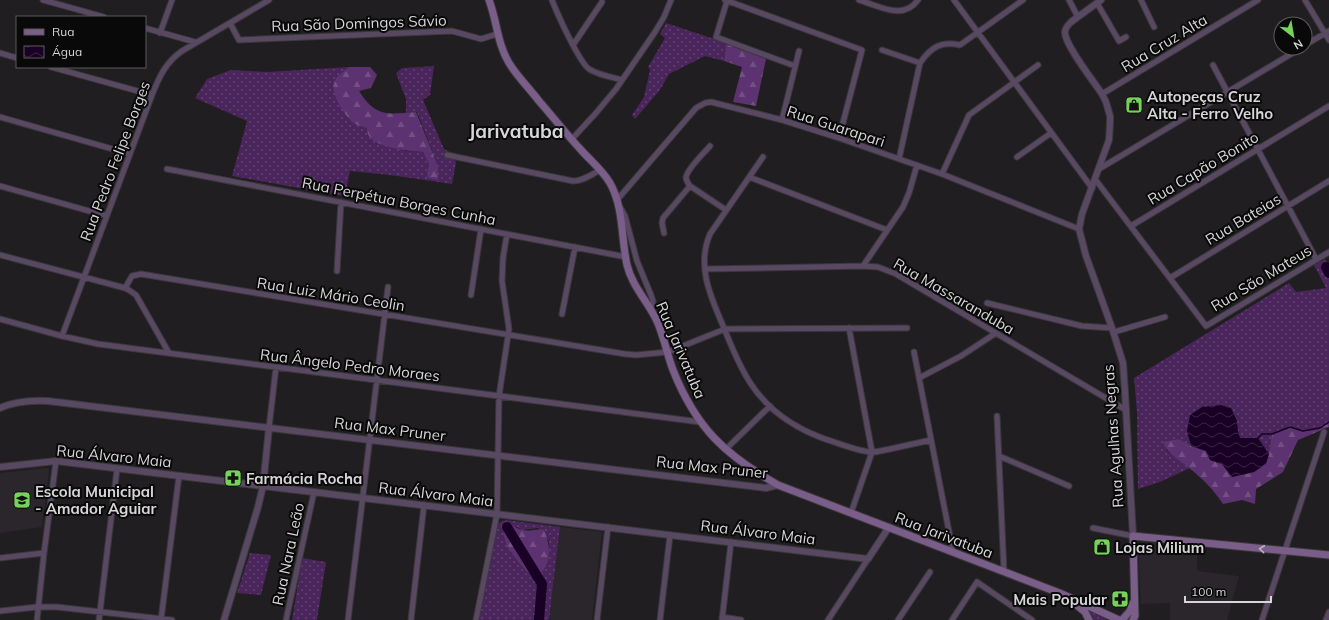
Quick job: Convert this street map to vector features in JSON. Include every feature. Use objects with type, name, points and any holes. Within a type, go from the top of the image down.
[{"type":"main road","name":"Rua Jarivatuba","points":[[489,0],[502,50],[512,68],[609,182],[618,202],[629,272],[657,322],[673,368],[684,393],[700,422],[726,449],[750,469],[778,485],[1062,594],[1121,620]]},
{"type":"main road","points":[[1133,536],[1329,555]]},
{"type":"main road","name":"Rua Agulhas Negras","points":[[1133,536],[1135,619]]},
{"type":"main road","name":"Rua Jarivatuba","points":[[1062,594],[1078,606],[1090,620]]},
{"type":"main road","name":"Rua Agulhas Negras","points":[[1121,620],[1130,611],[1134,599]]},
{"type":"street","points":[[43,0],[100,16]]},
{"type":"street","points":[[160,32],[172,0]]},
{"type":"street","name":"Rua Pedro Felipe Borges","points":[[62,336],[152,95],[166,65],[177,54],[195,42],[269,0]]},
{"type":"street","points":[[552,0],[557,14],[573,45],[589,69],[622,80]]},
{"type":"street","points":[[572,139],[600,109],[622,80],[655,32],[664,17],[671,0]]},
{"type":"street","points":[[796,66],[716,37],[726,0],[862,50],[839,138]]},
{"type":"street","points":[[859,0],[896,12],[909,9],[918,0]]},
{"type":"street","points":[[954,0],[1092,188]]},
{"type":"street","points":[[899,159],[920,63],[928,52],[946,43],[960,45],[1023,0]]},
{"type":"street","points":[[1069,0],[1078,17]]},
{"type":"street","points":[[1142,0],[1154,27]]},
{"type":"street","name":"Rua Cruz Alta","points":[[1102,94],[1258,0]]},
{"type":"street","points":[[1305,0],[1327,32],[1329,40]]},
{"type":"street","points":[[1099,1],[1119,41],[1126,36]]},
{"type":"street","name":"Rua Agulhas Negras","points":[[1099,1],[1068,25],[1065,32],[1068,43],[1102,94],[1108,109],[1110,123],[1109,140],[1082,214],[1079,229],[1086,256],[1113,330],[1123,363],[1133,536]]},
{"type":"street","points":[[573,45],[602,2]]},
{"type":"street","name":"Rua São Domingos Sávio","points":[[230,23],[239,40],[452,31],[481,38],[497,34]]},
{"type":"street","points":[[146,28],[195,42]]},
{"type":"street","points":[[1313,40],[1327,32]]},
{"type":"street","points":[[882,50],[920,63]]},
{"type":"street","points":[[782,120],[799,51]]},
{"type":"street","points":[[0,53],[16,58]]},
{"type":"street","points":[[1099,169],[1288,56]]},
{"type":"street","points":[[1213,65],[1316,259]]},
{"type":"street","points":[[942,174],[970,115],[1038,66]]},
{"type":"street","points":[[55,68],[152,95]]},
{"type":"street","name":"Rua Guarapari","points":[[618,202],[677,129],[700,105],[706,103],[716,103],[782,120],[917,165],[1079,229]]},
{"type":"street","name":"Rua Capão Bonito","points":[[1131,226],[1329,106]]},
{"type":"street","points":[[0,117],[130,154]]},
{"type":"street","points":[[1017,157],[1051,133]]},
{"type":"street","points":[[710,146],[688,174],[686,179],[690,186],[726,210]]},
{"type":"street","points":[[447,155],[578,181],[600,170]]},
{"type":"street","points":[[763,157],[726,210],[708,240],[705,252],[706,282],[709,292],[746,377],[770,406],[798,427],[815,436],[872,452],[931,440]]},
{"type":"street","points":[[863,266],[906,200],[917,165]]},
{"type":"street","name":"Rua Perpétua Borges Cunha","points":[[167,169],[626,257]]},
{"type":"street","points":[[749,177],[887,230]]},
{"type":"street","points":[[1095,179],[1170,278]]},
{"type":"street","name":"Rua Bateias","points":[[1170,278],[1329,181]]},
{"type":"street","points":[[0,186],[107,216]]},
{"type":"street","points":[[664,232],[662,223],[663,218],[690,186]]},
{"type":"street","points":[[337,271],[341,202]]},
{"type":"street","points":[[618,202],[625,216],[638,261],[651,295],[651,310]]},
{"type":"street","points":[[471,295],[481,229]]},
{"type":"street","points":[[476,620],[497,514],[499,396],[509,336],[509,321],[503,292],[502,276],[507,234]]},
{"type":"street","points":[[562,314],[575,247]]},
{"type":"street","name":"Rua São Mateus","points":[[1170,278],[1206,326],[1329,252]]},
{"type":"street","points":[[0,255],[129,290],[136,295],[169,353]]},
{"type":"street","name":"Rua Massaranduba","points":[[705,269],[878,267],[896,274],[1126,410]]},
{"type":"street","name":"Rua Luiz Mário Ceolin","points":[[125,288],[132,276],[141,274],[509,336],[636,355],[668,352],[725,330]]},
{"type":"street","points":[[348,620],[388,286]]},
{"type":"street","points":[[987,302],[1082,326],[1113,330],[1165,317]]},
{"type":"street","name":"Rua Ângelo Pedro Moraes","points":[[0,319],[98,344],[700,422]]},
{"type":"street","points":[[849,328],[872,452],[851,513]]},
{"type":"street","points":[[725,330],[907,328]]},
{"type":"street","points":[[919,378],[961,356],[996,332]]},
{"type":"street","points":[[914,352],[953,552]]},
{"type":"street","points":[[224,620],[254,522],[263,486],[276,367]]},
{"type":"street","name":"Rua Max Pruner","points":[[0,408],[24,401],[48,401],[766,488],[778,485]]},
{"type":"street","points":[[726,449],[770,406]]},
{"type":"street","points":[[997,416],[1004,572]]},
{"type":"street","points":[[1262,620],[1324,432]]},
{"type":"street","points":[[999,456],[1069,486]]},
{"type":"street","points":[[37,620],[37,607],[56,461]]},
{"type":"street","name":"Rua Álvaro Maia","points":[[0,467],[56,461],[868,559]]},
{"type":"street","points":[[99,620],[117,469]]},
{"type":"street","points":[[162,619],[178,476]]},
{"type":"street","name":"Rua Nara Leão","points":[[286,620],[314,492]]},
{"type":"street","points":[[411,620],[424,505]]},
{"type":"street","points":[[828,620],[889,527]]},
{"type":"street","points":[[597,620],[608,528]]},
{"type":"street","points":[[1092,528],[1133,536]]},
{"type":"street","points":[[660,620],[670,535]]},
{"type":"street","points":[[731,542],[722,619],[741,620]]},
{"type":"street","points":[[0,558],[44,553]]},
{"type":"street","points":[[898,620],[930,572]]},
{"type":"street","points":[[953,620],[977,582],[1032,620]]},
{"type":"street","points":[[0,611],[37,607],[66,607],[172,620]]},
{"type":"street","points":[[1326,620],[1329,612]]},
{"type":"shaded area","points":[[666,23],[726,43],[724,61],[705,56],[669,74],[660,90],[635,119],[632,115],[644,97],[650,70],[648,67],[665,38],[660,34]]},
{"type":"shaded area","points":[[434,66],[430,95],[423,100],[444,149],[454,154],[456,163],[452,184],[350,171],[345,196],[232,176],[247,121],[195,98],[207,79],[231,70],[267,72],[349,67],[341,74],[353,122],[367,128],[406,151],[423,152],[429,164],[427,173],[438,166],[417,112],[406,113],[406,99],[396,73],[402,68]]},
{"type":"shaded area","points":[[1325,259],[1329,267],[1329,422],[1320,428],[1303,431],[1290,427],[1254,472],[1232,477],[1222,464],[1210,460],[1179,439],[1166,450],[1190,468],[1160,482],[1138,489],[1137,413],[1134,378],[1289,283],[1296,292],[1326,288],[1314,265]]},
{"type":"shaded area","name":"Escola Municipal - Amador Aguiar","points":[[47,468],[49,470],[42,527],[0,533],[0,473]]},
{"type":"shaded area","points":[[507,520],[560,527],[549,620],[479,620],[494,538],[498,524]],"holes":[[[515,526],[522,530],[538,528],[549,541],[547,563]]]},
{"type":"shaded area","points":[[560,527],[602,532],[592,620],[549,620]]},
{"type":"shaded area","points":[[1142,542],[1197,546],[1197,571],[1239,576],[1227,620],[1170,620],[1170,603],[1141,604],[1138,544]]},
{"type":"shaded area","points":[[250,553],[271,555],[261,595],[237,593]]},
{"type":"shaded area","points":[[302,558],[326,562],[317,620],[292,620]]},
{"type":"shaded area","points":[[1083,607],[1107,618],[1105,620],[1093,620]]},
{"type":"green space","points":[[726,43],[766,59],[756,106],[733,102],[742,67],[724,61]]},
{"type":"green space","points":[[349,67],[370,67],[377,75],[371,88],[359,91],[371,106],[377,110],[390,113],[416,112],[438,166],[438,180],[428,178],[427,173],[429,164],[423,152],[393,148],[377,143],[368,134],[367,128],[352,122],[345,114],[336,99],[334,93],[334,83],[340,74]]},
{"type":"green space","points":[[1329,422],[1329,427],[1298,440],[1283,472],[1256,489],[1255,504],[1242,500],[1223,504],[1203,480],[1171,454],[1163,442],[1179,439],[1191,446],[1206,451],[1210,460],[1222,464],[1232,477],[1254,472],[1269,454],[1272,434],[1290,427],[1303,431],[1320,428]]},
{"type":"green space","points":[[510,526],[521,530],[544,530],[548,541],[549,553],[545,569],[541,573],[527,572],[507,546],[503,533]]},
{"type":"water","points":[[1221,405],[1231,408],[1237,421],[1240,438],[1258,438],[1269,454],[1266,464],[1254,472],[1232,477],[1222,464],[1210,460],[1206,451],[1191,446],[1187,431],[1190,415],[1202,407]]},
{"type":"waterway","points":[[1326,267],[1329,273]]},
{"type":"waterway","points":[[1258,438],[1262,434],[1272,434],[1290,427],[1303,431],[1320,428],[1329,422]]},
{"type":"waterway","points":[[507,527],[542,584],[539,620]]},
{"type":"place","name":"Autopeças Cruz Alta - Ferro Velho","points":[[1134,105]]},
{"type":"place","name":"Farmácia Rocha","points":[[233,478]]},
{"type":"place","name":"Escola Municipal - Amador Aguiar","points":[[22,500]]},
{"type":"place","name":"Lojas Milium","points":[[1102,547]]},
{"type":"place","name":"Mais Popular","points":[[1120,599]]},
{"type":"district","name":"Jarivatuba","points":[[516,131]]}]
